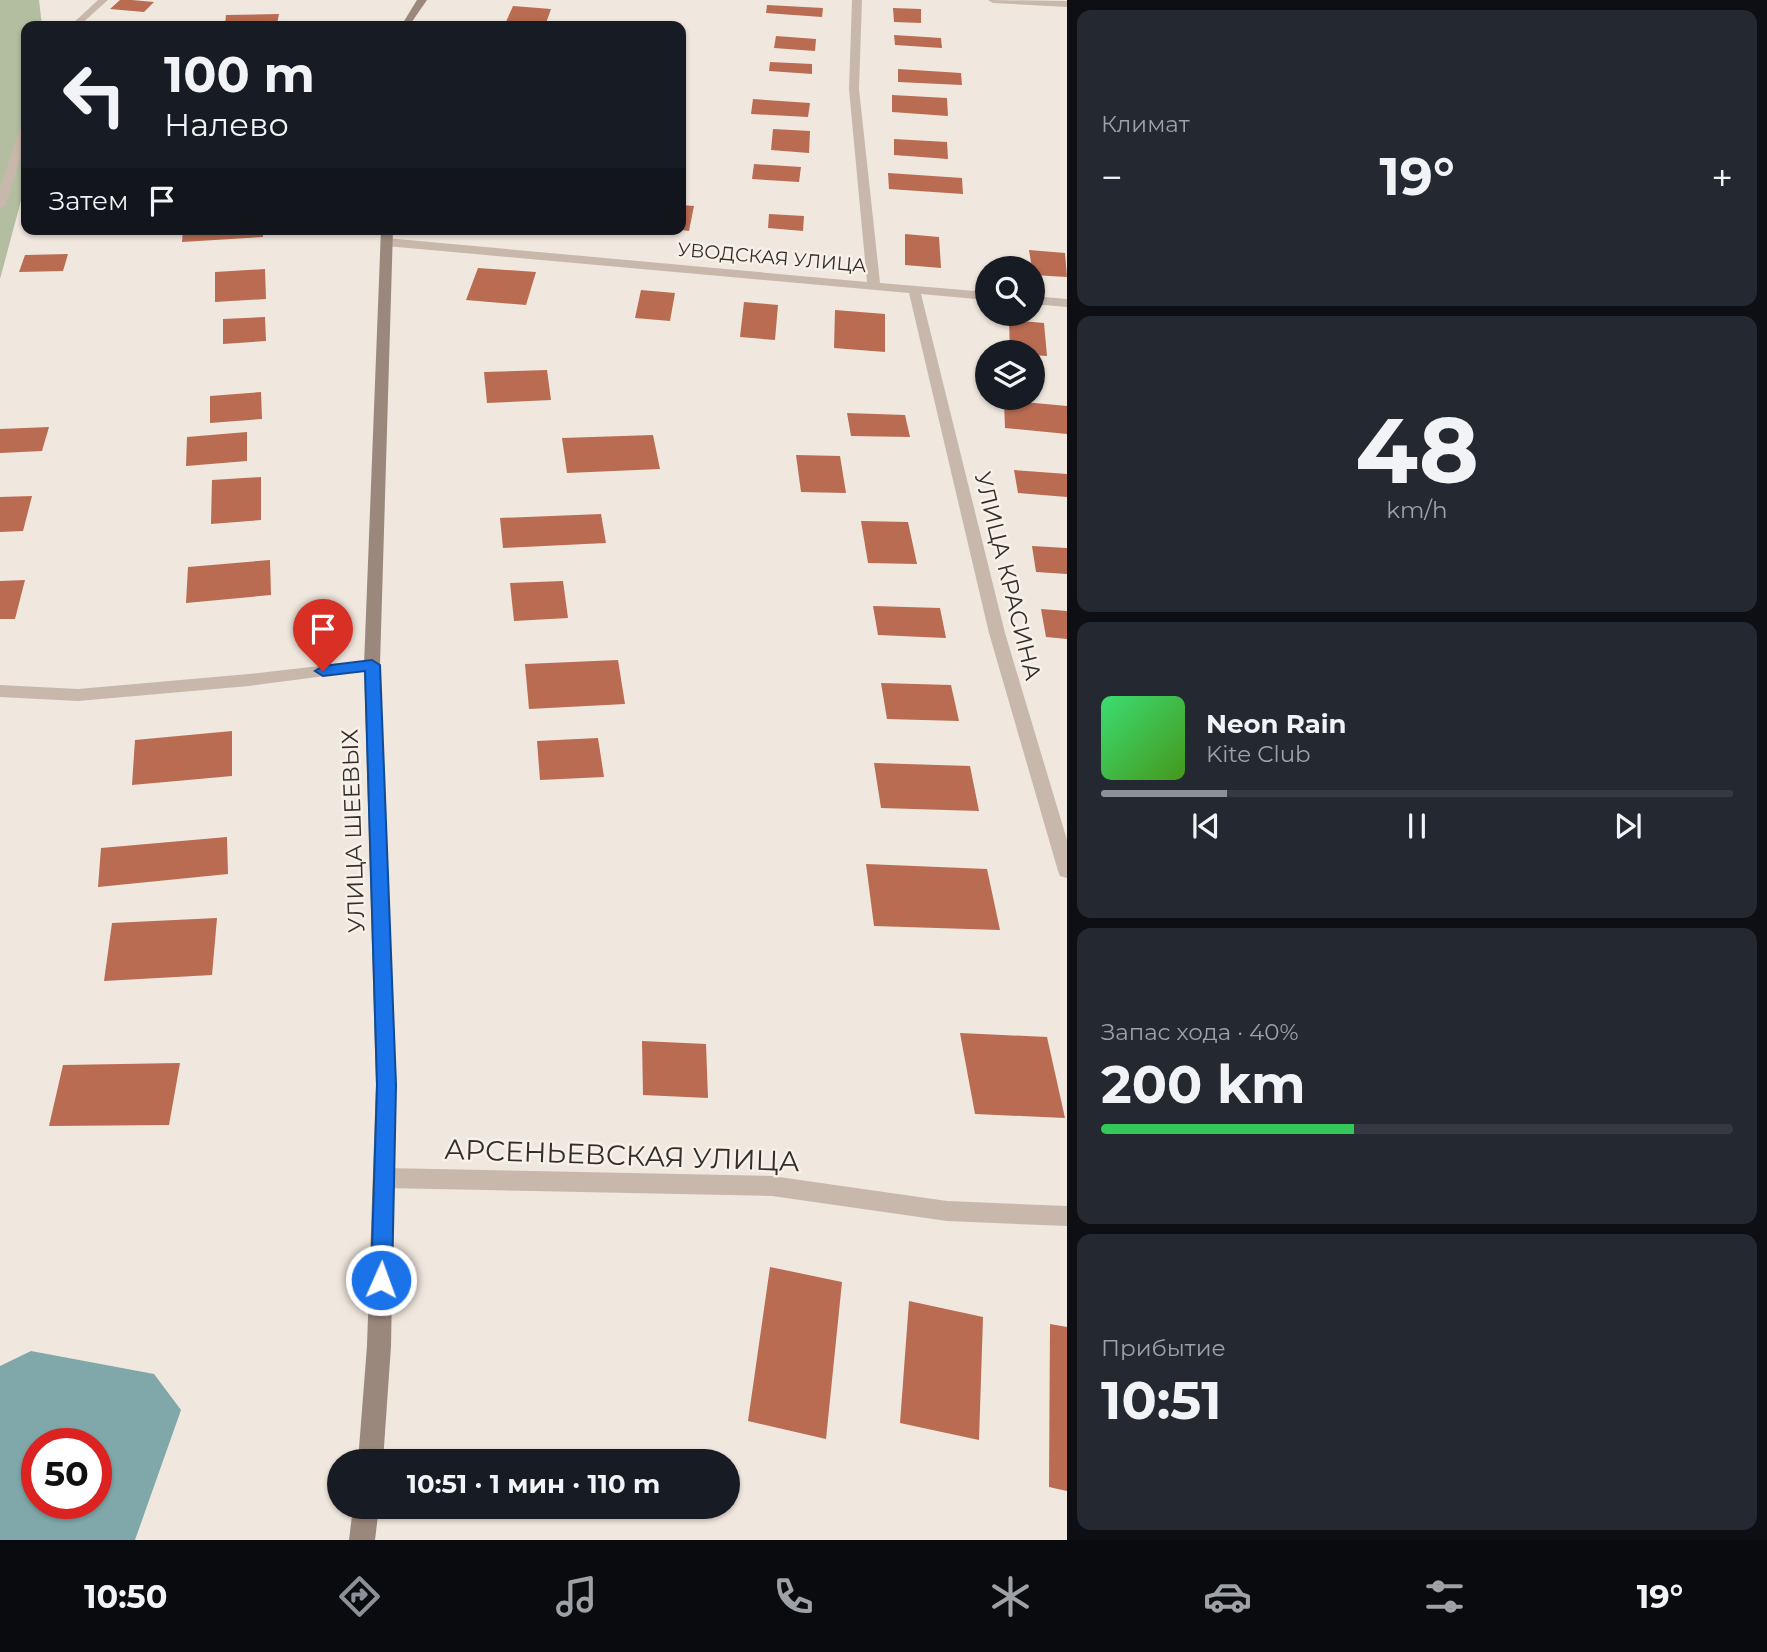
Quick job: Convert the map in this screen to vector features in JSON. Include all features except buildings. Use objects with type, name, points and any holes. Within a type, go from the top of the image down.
[{"type":"main road","points":[[408,21],[422,0]]},
{"type":"main road","name":"УЛИЦА ШЕЕВЫХ","points":[[371,1449],[379,1346],[386,1085],[372,665],[387,236]]},
{"type":"main road","points":[[362,1540],[365,1519]]},
{"type":"street","points":[[80,21],[103,0]]},
{"type":"street","points":[[857,0],[854,89],[874,286]]},
{"type":"street","points":[[993,0],[1067,4]]},
{"type":"street","points":[[0,205],[21,140]]},
{"type":"street","name":"УВОДСКАЯ УЛИЦА","points":[[387,236],[975,295]]},
{"type":"street","name":"УЛИЦА КРАСИНА","points":[[914,289],[997,633],[1067,871]]},
{"type":"street","points":[[1045,301],[1067,303]]},
{"type":"street","points":[[0,691],[78,695],[248,680],[372,665]]},
{"type":"street","name":"АРСЕНЬЕВСКАЯ УЛИЦА","points":[[384,1178],[772,1186],[947,1211],[1067,1216]]},
{"type":"green space","points":[[0,0],[39,0],[41,21],[21,21],[21,201],[0,279]]},
{"type":"water","points":[[31,1351],[154,1374],[181,1410],[135,1540],[0,1540],[0,1366]]},
{"type":"route","points":[[323,671],[372,665],[386,1085],[381,1280]]}]
